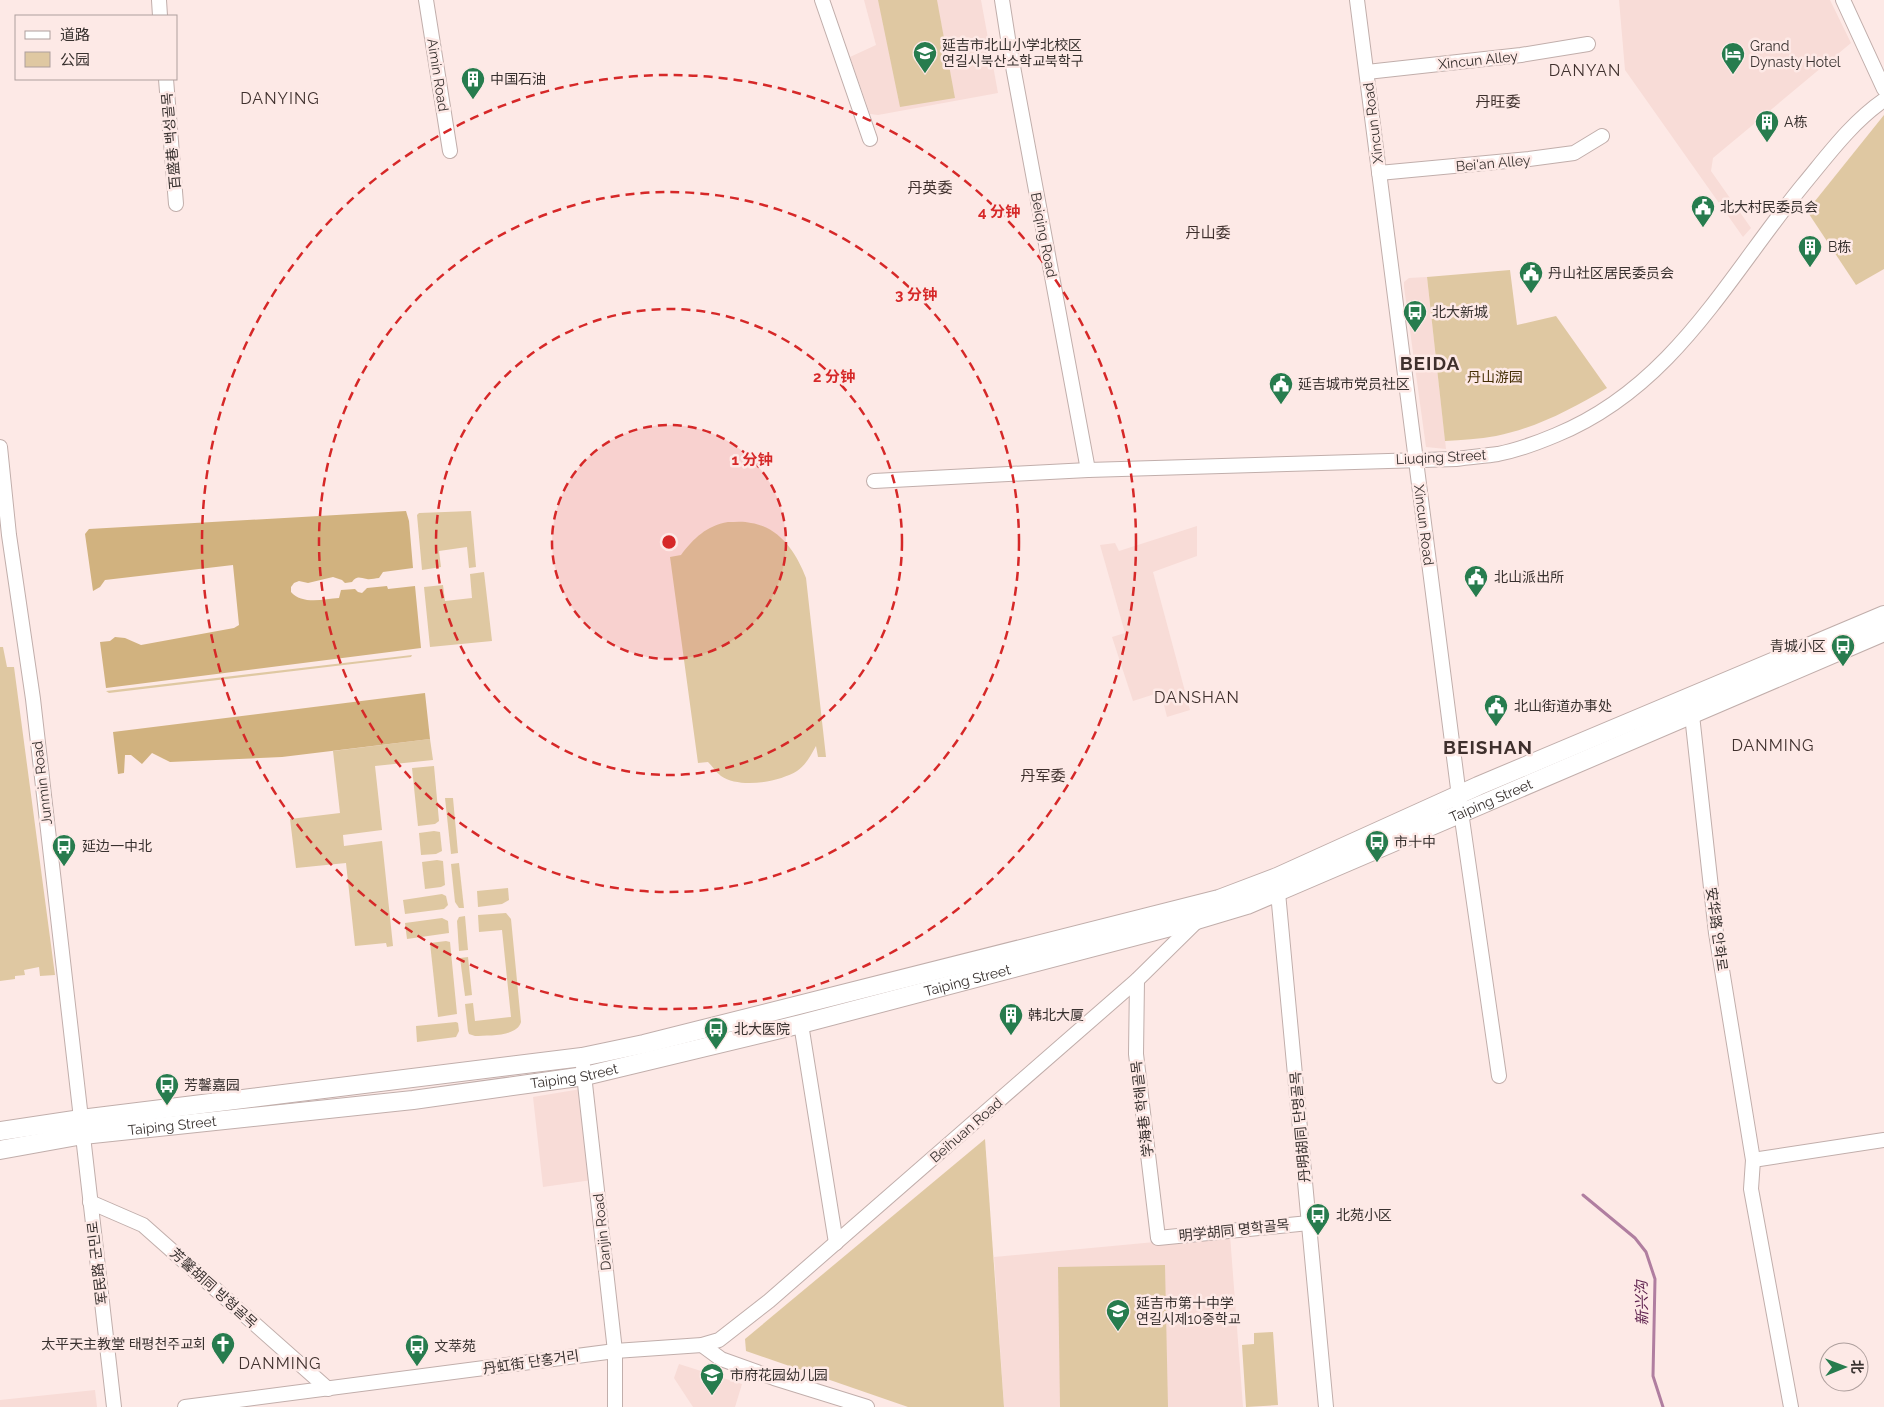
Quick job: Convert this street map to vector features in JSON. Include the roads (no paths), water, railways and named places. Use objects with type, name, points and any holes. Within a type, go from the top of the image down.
[{"type":"main road","name":"Taiping Street","points":[[0,1131],[82,1127],[413,1100],[585,1076],[801,1024],[1197,920],[1236,909],[1277,884],[1691,705],[1884,615]]},
{"type":"main road","name":"Taiping Street","points":[[1691,705],[1884,632]]},
{"type":"main road","name":"Taiping Street","points":[[0,1150],[82,1127],[582,1057],[663,1039],[1277,884]]},
{"type":"street","points":[[159,0],[160,15]]},
{"type":"street","name":"Aimin Road","points":[[426,0],[450,151]]},
{"type":"street","points":[[822,0],[870,139]]},
{"type":"street","name":"Beiqing Road","points":[[1002,0],[1008,45],[1088,470]]},
{"type":"street","name":"Xincun Road","points":[[1357,0],[1460,804],[1499,1076]]},
{"type":"street","points":[[1843,0],[1884,89]]},
{"type":"street","name":"Xincun Alley","points":[[1367,72],[1521,55],[1588,44]]},
{"type":"street","name":"百盛巷 백성골목","points":[[166,80],[176,204]]},
{"type":"street","name":"Liuqing Street","points":[[874,482],[1088,470],[1464,458],[1499,454],[1550,438],[1588,420],[1636,387],[1654,372],[1682,343],[1772,223],[1849,130],[1884,100]]},
{"type":"street","name":"Bei'an Alley","points":[[1379,173],[1574,153],[1602,136]]},
{"type":"street","name":"Junmin Road","points":[[0,448],[5,535],[33,699],[82,1127]]},
{"type":"street","name":"安华路 안화로","points":[[1691,705],[1716,933],[1753,1160],[1751,1189],[1791,1407]]},
{"type":"street","name":"丹明胡同 단명골목","points":[[1277,884],[1326,1407]]},
{"type":"street","name":"Beihuan Road","points":[[702,1345],[719,1340],[769,1301],[1137,980],[1219,899]]},
{"type":"street","name":"学海巷 학해골목","points":[[1137,980],[1136,1054],[1158,1238]]},
{"type":"street","points":[[801,1024],[836,1243]]},
{"type":"street","name":"Danjin Road","points":[[582,1057],[615,1351],[616,1407]]},
{"type":"street","name":"军民路 군민로","points":[[82,1127],[114,1407]]},
{"type":"street","points":[[1753,1160],[1884,1140]]},
{"type":"street","name":"芳馨胡同 방형골목","points":[[90,1202],[143,1225],[328,1389]]},
{"type":"street","name":"明学胡同 명학골목","points":[[1158,1238],[1309,1223]]},
{"type":"street","points":[[702,1345],[730,1362],[867,1407]]},
{"type":"street","name":"丹虹街 단홍거리","points":[[185,1407],[615,1351],[702,1345]]},
{"type":"waterway","name":"新兴沟","points":[[1583,1195],[1635,1238],[1646,1252],[1655,1279],[1653,1376],[1663,1407]]},
{"type":"place","name":"延吉市北山小学北校区 연길시북산소학교북학구","points":[[925,74]]},
{"type":"place","name":"Grand Dynasty Hotel","points":[[1733,75]]},
{"type":"place","name":"中国石油","points":[[473,100]]},
{"type":"place","name":"A栋","points":[[1767,143]]},
{"type":"place","name":"北大村民委员会","points":[[1703,228]]},
{"type":"place","name":"B栋","points":[[1810,268]]},
{"type":"place","name":"丹山社区居民委员会","points":[[1531,294]]},
{"type":"place","name":"北大新城","points":[[1415,333]]},
{"type":"place","name":"延吉城市党员社区","points":[[1281,405]]},
{"type":"place","name":"北山派出所","points":[[1476,598]]},
{"type":"place","name":"青城小区","points":[[1843,667]]},
{"type":"place","name":"北山街道办事处","points":[[1496,727]]},
{"type":"place","name":"市十中","points":[[1377,863]]},
{"type":"place","name":"延边一中北","points":[[64,867]]},
{"type":"place","name":"韩北大厦","points":[[1011,1036]]},
{"type":"place","name":"北大医院","points":[[716,1050]]},
{"type":"place","name":"芳馨嘉园","points":[[167,1106]]},
{"type":"place","name":"北苑小区","points":[[1318,1236]]},
{"type":"place","name":"延吉市第十中学 연길시제10중학교","points":[[1118,1332]]},
{"type":"place","name":"太平天主教堂 태평천주교회","points":[[223,1365]]},
{"type":"place","name":"文萃苑","points":[[417,1367]]},
{"type":"place","name":"市府花园幼儿园","points":[[712,1396]]},
{"type":"district","name":"DANYAN","points":[[1585,70]]},
{"type":"district","name":"DANYING","points":[[280,98]]},
{"type":"district","name":"丹旺委","points":[[1498,102]]},
{"type":"district","name":"丹英委","points":[[930,188]]},
{"type":"district","name":"丹山委","points":[[1208,233]]},
{"type":"district","name":"BEIDA","points":[[1430,363]]},
{"type":"district","name":"DANSHAN","points":[[1197,697]]},
{"type":"district","name":"DANMING","points":[[1773,745]]},
{"type":"district","name":"BEISHAN","points":[[1488,747]]},
{"type":"district","name":"丹军委","points":[[1043,776]]},
{"type":"district","name":"DANMING","points":[[280,1363]]},
{"type":"park label","name":"丹山游园","points":[[1495,377]]}]
